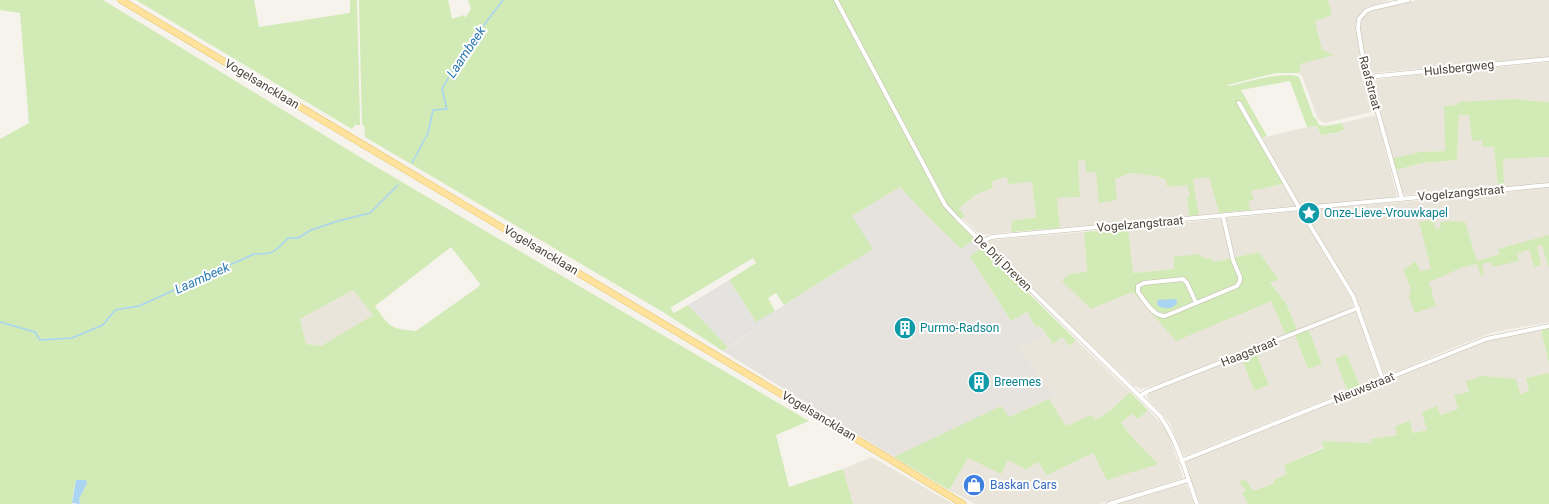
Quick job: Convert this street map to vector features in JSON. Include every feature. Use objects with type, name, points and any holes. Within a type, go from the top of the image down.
[{"type":"main road","name":"Vogelsancklaan","points":[[121,0],[963,503]]},
{"type":"street","name":"De Drij Dreven","points":[[836,0],[945,205],[1160,416],[1168,428],[1197,504]]},
{"type":"street","name":"Raafstraat","points":[[1402,199],[1368,77],[1358,34],[1359,19],[1366,12],[1373,8],[1408,0]]},
{"type":"street","name":"Hulsbergweg","points":[[1368,77],[1549,58]]},
{"type":"street","points":[[1239,103],[1353,296],[1384,380]]},
{"type":"street","name":"Vogelzangstraat","points":[[981,242],[992,237],[1549,185]]},
{"type":"street","points":[[1196,303],[1187,282],[1183,280],[1144,283],[1138,286],[1137,289],[1160,316],[1165,316],[1237,286],[1240,281],[1240,277],[1233,260],[1223,216]]},
{"type":"street","name":"Haagstraat","points":[[1140,396],[1148,391],[1358,308]]},
{"type":"street","name":"Nieuwstraat","points":[[1181,461],[1486,338],[1549,326]]},
{"type":"street","points":[[1109,504],[1188,480]]},
{"type":"shaded area","points":[[1328,0],[1388,1],[1368,7],[1361,12],[1356,21],[1359,50],[1375,111],[1325,123],[1318,119],[1302,76],[1298,73],[1301,70],[1300,64],[1333,55],[1322,51],[1315,21],[1332,15]]},
{"type":"shaded area","points":[[1418,0],[1549,0],[1549,57],[1372,73],[1368,70],[1363,53],[1359,29],[1362,17],[1373,10]]},
{"type":"shaded area","points":[[1549,62],[1549,102],[1513,99],[1458,103],[1445,151],[1420,152],[1393,158],[1373,86],[1374,80]]},
{"type":"shaded area","points":[[1376,115],[1397,195],[1395,197],[1303,206],[1300,205],[1262,138],[1317,126],[1320,134],[1330,134],[1343,130],[1342,123]]},
{"type":"shaded area","points":[[1459,115],[1470,115],[1483,140],[1483,147],[1494,146],[1498,188],[1405,195],[1402,192],[1396,170],[1422,163],[1457,160]]},
{"type":"shaded area","points":[[1549,157],[1549,183],[1504,187],[1503,159]]},
{"type":"shaded area","points":[[1085,160],[1096,172],[1115,179],[1131,173],[1156,176],[1166,180],[1167,187],[1187,185],[1191,196],[1187,198],[1189,216],[1060,228],[1057,198],[1080,197],[1078,161]]},
{"type":"shaded area","points":[[1008,177],[1008,184],[1032,182],[1036,217],[1012,221],[1011,232],[980,235],[962,218],[964,215],[959,208],[977,194],[993,188],[991,181]]},
{"type":"shaded area","points":[[1209,177],[1219,213],[1199,215],[1193,179]]},
{"type":"shaded area","points":[[1284,184],[1295,206],[1251,210],[1248,201],[1251,191]]},
{"type":"shaded area","points":[[900,187],[961,249],[974,239],[982,247],[970,257],[1011,321],[1027,312],[1035,326],[1041,327],[1046,334],[1018,349],[1054,395],[1049,399],[1008,417],[1001,407],[894,457],[723,351],[787,308],[786,304],[873,249],[852,216]]},
{"type":"shaded area","points":[[1549,187],[1549,322],[1491,333],[1390,375],[1384,374],[1356,298],[1307,217],[1308,212],[1312,209],[1442,199]]},
{"type":"shaded area","points":[[1299,211],[1353,302],[1352,308],[1297,330],[1287,305],[1270,281],[1279,280],[1259,252],[1214,262],[1205,259],[1174,257],[1174,269],[1132,273],[1128,228]]},
{"type":"shaded area","points":[[1084,232],[1087,273],[1069,274],[1063,281],[1091,309],[1133,292],[1176,340],[1271,300],[1285,334],[1159,384],[1141,389],[1134,386],[994,251],[988,242],[991,240]]},
{"type":"shaded area","points":[[729,280],[756,322],[786,304],[787,308],[728,347],[688,305]]},
{"type":"shaded area","points":[[353,290],[374,315],[321,346],[306,344],[300,319]]},
{"type":"shaded area","points":[[1354,311],[1358,313],[1378,373],[1376,380],[1360,387],[1347,354],[1336,359],[1348,391],[1185,456],[1183,455],[1171,426],[1166,418],[1147,398],[1149,393],[1153,391],[1241,356],[1254,391],[1269,385],[1255,350],[1295,335],[1308,369],[1322,364],[1308,329]]},
{"type":"shaded area","points":[[1541,330],[1549,364],[1549,373],[1527,378],[1529,392],[1520,394],[1467,381],[1469,392],[1458,409],[1439,415],[1428,430],[1413,433],[1410,421],[1397,435],[1371,439],[1373,443],[1323,441],[1324,447],[1284,465],[1287,474],[1273,480],[1274,483],[1253,491],[1240,481],[1246,491],[1242,493],[1248,504],[1200,504],[1185,464],[1188,460],[1486,341]]},
{"type":"shaded area","points":[[1046,334],[1053,344],[1062,337],[1070,346],[1076,340],[1130,392],[1112,409],[1096,420],[1091,416],[1066,426],[1049,399],[1053,396],[1018,349]]},
{"type":"shaded area","points":[[1148,410],[1164,426],[1170,438],[1183,478],[1100,504],[975,504],[949,490],[968,458],[1001,473],[1008,460],[1026,470],[1038,462],[1047,475],[1093,453],[1157,463],[1130,435],[1121,421],[1132,414],[1138,419]]},
{"type":"shaded area","points":[[872,457],[953,504],[853,504],[843,469]]},
{"type":"shaded area","points":[[1185,484],[1194,504],[1118,504]]},
{"type":"green space","points":[[0,0],[103,0],[368,162],[809,421],[776,435],[789,487],[843,469],[853,504],[80,504],[79,499],[87,483],[86,480],[76,480],[72,504],[0,504],[0,139],[29,123],[20,13],[0,10]],"holes":[[[451,247],[481,285],[416,331],[391,326],[375,306]],[[353,290],[373,315],[321,346],[306,344],[300,319]]]},
{"type":"green space","points":[[136,0],[254,0],[259,27],[350,13],[350,0],[357,0],[360,125],[355,125],[352,129]]},
{"type":"green space","points":[[359,0],[448,0],[452,19],[464,15],[465,18],[471,9],[468,0],[1328,0],[1332,15],[1315,21],[1322,50],[1334,55],[1300,64],[1301,70],[1298,73],[1276,73],[1227,85],[1229,86],[1275,76],[1293,75],[1299,77],[1314,118],[1315,117],[1319,125],[1325,126],[1342,123],[1344,129],[1339,132],[1321,135],[1317,126],[1307,127],[1290,81],[1241,90],[1267,136],[1262,138],[1242,103],[1238,105],[1283,184],[1251,191],[1254,200],[1248,201],[1251,210],[1219,213],[1209,177],[1193,179],[1199,215],[1189,216],[1187,198],[1190,196],[1187,185],[1167,187],[1166,180],[1156,176],[1131,173],[1115,179],[1117,200],[1099,203],[1096,172],[1086,173],[1085,160],[1078,161],[1080,197],[1057,198],[1060,228],[1011,232],[1012,221],[1036,217],[1032,182],[1008,184],[1007,177],[992,181],[993,188],[977,194],[959,208],[965,216],[958,221],[974,239],[961,249],[900,187],[852,216],[873,249],[784,305],[776,293],[768,298],[775,311],[756,323],[729,280],[756,263],[753,258],[670,308],[674,313],[688,305],[728,347],[723,351],[663,312],[365,137],[364,125],[362,125]]},
{"type":"green space","points":[[1513,99],[1549,102],[1549,157],[1503,159],[1504,187],[1498,188],[1494,147],[1483,147],[1482,140],[1472,141],[1469,115],[1459,115],[1457,160],[1422,163],[1396,170],[1393,158],[1420,152],[1445,151],[1444,106],[1458,105],[1458,102]]},
{"type":"green space","points":[[1433,220],[1436,229],[1441,228],[1440,222],[1465,222],[1477,261],[1500,254],[1498,249],[1549,235],[1549,268],[1542,245],[1537,246],[1541,265],[1534,267],[1529,249],[1517,254],[1519,261],[1493,267],[1491,262],[1482,264],[1484,274],[1481,276],[1477,264],[1461,268],[1429,282],[1436,306],[1415,313],[1409,298],[1411,289],[1403,270],[1416,261],[1420,271],[1431,269],[1419,222]]},
{"type":"green space","points":[[1128,228],[1133,273],[1174,269],[1174,257],[1200,254],[1205,259],[1211,258],[1214,262],[1259,252],[1279,280],[1270,282],[1287,305],[1297,330],[1285,334],[1271,301],[1176,341],[1133,292],[1091,309],[1062,281],[1069,274],[1087,272],[1084,232]]},
{"type":"green space","points":[[982,247],[1076,340],[1070,346],[1062,337],[1053,344],[1041,327],[1035,326],[1027,312],[1011,321],[970,257]]},
{"type":"green space","points":[[1549,328],[1549,364],[1541,330]]},
{"type":"green space","points":[[1308,329],[1322,364],[1308,369],[1295,335]]},
{"type":"green space","points":[[1255,350],[1269,385],[1254,391],[1241,356]]},
{"type":"green space","points":[[1347,354],[1360,387],[1348,391],[1335,359]]},
{"type":"green space","points":[[1549,373],[1549,504],[1248,504],[1242,493],[1246,491],[1239,481],[1246,480],[1253,491],[1274,483],[1273,480],[1287,474],[1284,465],[1324,448],[1322,441],[1372,443],[1371,439],[1397,435],[1395,426],[1410,421],[1413,433],[1427,430],[1422,412],[1437,406],[1440,415],[1458,409],[1454,395],[1469,392],[1466,381],[1482,376],[1516,379],[1520,394],[1529,391],[1526,378]]},
{"type":"green space","points":[[1130,392],[1148,410],[1138,419],[1132,414],[1121,422],[1130,435],[1158,464],[1107,480],[1093,453],[1047,475],[1038,462],[1026,470],[1008,460],[1001,474],[968,458],[949,490],[894,457],[1001,406],[1009,417],[1049,399],[1066,426],[1091,415],[1096,420],[1112,409]]},
{"type":"water","points":[[1158,300],[1177,300],[1177,302],[1170,308],[1160,307],[1157,304]]},
{"type":"water","points":[[76,480],[86,480],[87,483],[79,499],[80,504],[72,503]]},
{"type":"waterway","name":"Laambeek","points":[[412,163],[428,133],[433,110],[447,109],[442,89],[461,55],[503,0]]},
{"type":"waterway","name":"Laambeek","points":[[0,322],[35,332],[40,340],[72,338],[103,325],[115,310],[139,306],[254,254],[266,254],[273,252],[288,238],[298,238],[311,230],[370,213],[398,185]]},
{"type":"place","name":"Onze-Lieve-Vrouwkapel","points":[[1309,213]]},
{"type":"place","name":"Purmo-Radson","points":[[905,328]]},
{"type":"place","name":"Breemes","points":[[979,382]]},
{"type":"place","name":"Baskan Cars","points":[[974,485]]}]
